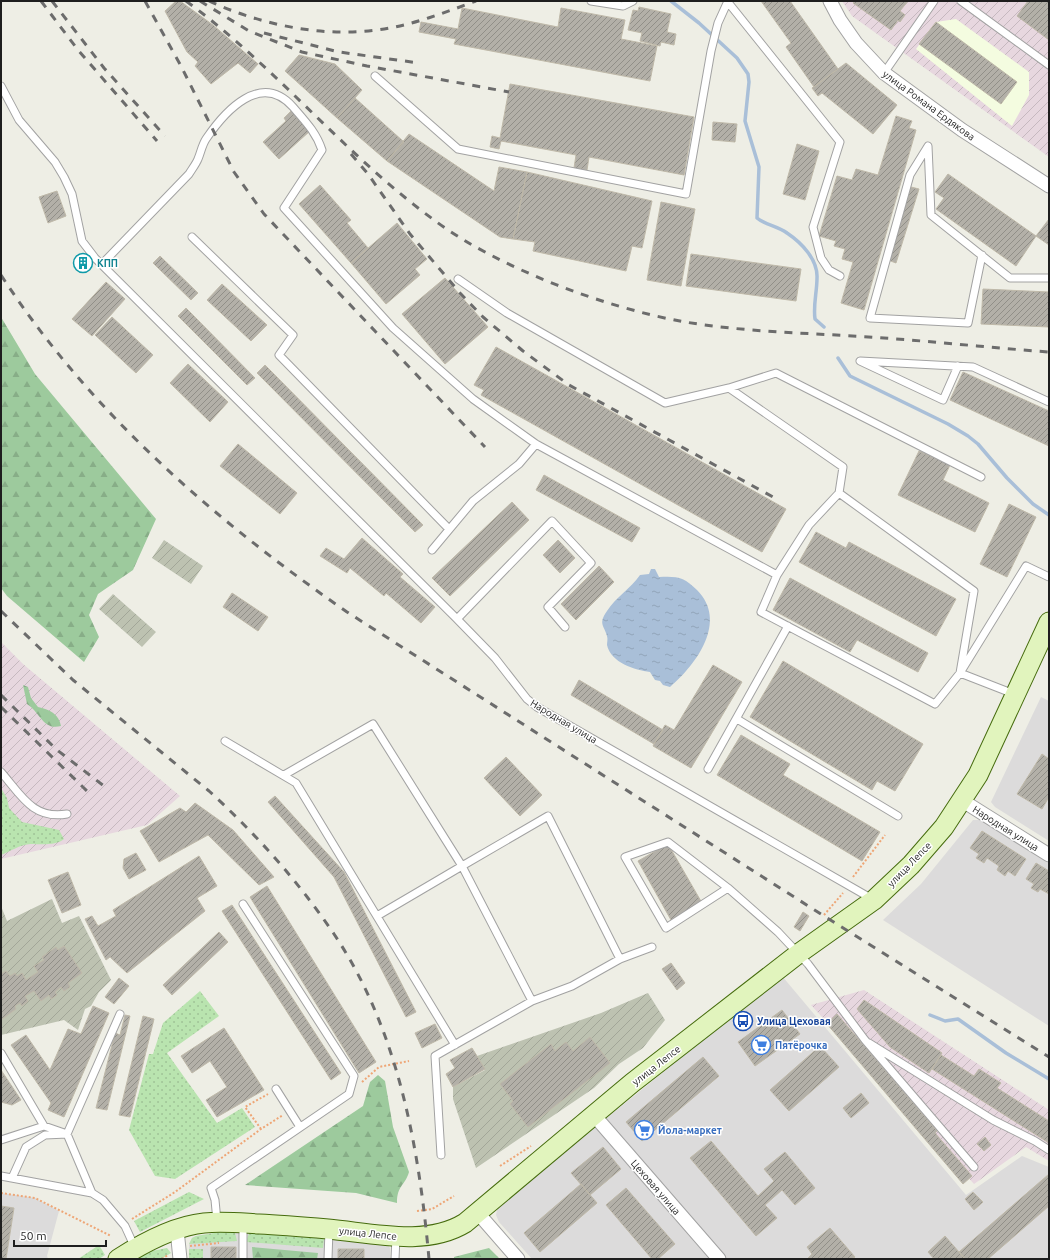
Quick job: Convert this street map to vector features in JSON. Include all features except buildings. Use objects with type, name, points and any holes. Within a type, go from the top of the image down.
[{"type":"main road","name":"улица Лепсе","points":[[118,1259],[135,1248],[181,1238],[202,1223],[242,1223],[328,1229],[396,1237],[446,1232],[465,1223],[593,1114],[798,954],[874,900],[911,865],[944,827],[963,800],[988,756],[1049,622]]},
{"type":"street","name":"улица Романа Ердякова","points":[[830,1],[840,20],[856,44],[884,73],[962,130],[1049,186]]},
{"type":"street","name":"Народная улица","points":[[963,800],[1049,855]]},
{"type":"street","name":"Цеховая улица","points":[[593,1114],[719,1259]]},
{"type":"street","points":[[477,1212],[518,1259]]},
{"type":"street","points":[[180,1259],[181,1238]]},
{"type":"lane","points":[[591,1],[623,6],[633,1]]},
{"type":"lane","points":[[375,76],[458,149],[686,194],[711,51],[718,23],[728,1],[840,142],[812,227],[821,258],[829,270],[840,276]]},
{"type":"lane","points":[[961,1],[1049,65]]},
{"type":"lane","points":[[884,73],[932,2]]},
{"type":"lane","name":"Народная улица","points":[[1,86],[20,120],[55,162],[64,177],[72,194],[82,241],[102,264],[495,658],[528,700],[537,707],[874,900]]},
{"type":"lane","points":[[102,264],[189,174],[198,159],[205,140],[225,114],[248,96],[263,92],[277,94],[290,103],[309,125],[319,141],[322,150],[284,208],[394,328],[472,399],[536,444],[777,575]]},
{"type":"lane","points":[[982,256],[968,323],[870,318],[910,175],[928,146],[931,215],[1010,278],[1049,278]]},
{"type":"lane","points":[[192,237],[293,335],[279,355],[448,528]]},
{"type":"lane","points":[[458,279],[508,313],[665,403],[729,388],[776,373],[980,477]]},
{"type":"lane","points":[[958,366],[943,400],[860,362],[958,366],[973,367],[1049,402]]},
{"type":"lane","points":[[729,388],[843,467],[839,493],[809,525],[777,575],[761,612],[935,704],[960,673],[1026,566],[1049,577]]},
{"type":"lane","points":[[432,550],[448,528],[472,501],[520,464],[536,444]]},
{"type":"lane","points":[[839,493],[974,592],[960,673]]},
{"type":"lane","points":[[457,619],[552,521],[591,563],[548,607],[565,626]]},
{"type":"lane","points":[[708,769],[788,626]]},
{"type":"lane","points":[[960,673],[1016,695]]},
{"type":"lane","points":[[736,720],[898,816]]},
{"type":"lane","points":[[284,775],[373,724],[462,866],[532,1001]]},
{"type":"lane","points":[[225,741],[296,783],[454,1044]]},
{"type":"lane","points":[[1,772],[38,811],[50,815],[67,814]]},
{"type":"lane","points":[[377,916],[548,816],[620,960]]},
{"type":"lane","points":[[728,888],[666,928],[625,857],[668,842],[728,888],[778,932],[808,964],[865,1040],[974,1167]]},
{"type":"lane","points":[[217,1222],[215,1200],[211,1188],[348,1094],[354,1076],[243,904]]},
{"type":"lane","points":[[441,1155],[435,1056],[532,1001],[572,986],[620,960],[652,947]]},
{"type":"lane","points":[[92,1194],[67,1134],[120,1014]]},
{"type":"lane","points":[[865,1040],[901,1061],[993,1120],[1035,1141],[1049,1150]]},
{"type":"lane","points":[[1,1053],[44,1126]]},
{"type":"lane","points":[[276,1089],[300,1126]]},
{"type":"lane","points":[[1,1140],[44,1126],[67,1134]]},
{"type":"lane","points":[[12,1178],[26,1147],[44,1136],[67,1134]]},
{"type":"lane","points":[[1,1176],[92,1194],[103,1200],[125,1226],[135,1248]]},
{"type":"lane","points":[[242,1223],[243,1259]]},
{"type":"lane","points":[[328,1229],[328,1259]]},
{"type":"lane","points":[[395,1259],[396,1237]]},
{"type":"path","points":[[379,1067],[409,1061]]},
{"type":"path","points":[[261,1129],[245,1107],[276,1089]]},
{"type":"path","points":[[125,1226],[132,1219],[175,1192],[261,1129],[289,1111]]},
{"type":"path","points":[[500,1166],[532,1146]]},
{"type":"path","points":[[1,1193],[35,1198],[110,1236]]},
{"type":"path","points":[[417,1212],[432,1209],[454,1196]]},
{"type":"path","points":[[181,1238],[219,1244]]},
{"type":"shaded area","points":[[842,1],[1049,1],[1049,157],[852,16]]},
{"type":"shaded area","points":[[956,19],[1029,72],[1029,95],[1012,126],[916,49],[936,22]]},
{"type":"shaded area","points":[[164,540],[203,566],[191,584],[152,558]]},
{"type":"shaded area","points":[[113,594],[156,632],[142,647],[99,609]]},
{"type":"shaded area","points":[[1,642],[23,664],[180,796],[147,825],[1,859]]},
{"type":"shaded area","points":[[1041,697],[1049,701],[1049,841],[995,807],[991,802]]},
{"type":"shaded area","points":[[973,820],[980,820],[990,823],[1049,860],[1049,1026],[883,920],[921,884]]},
{"type":"shaded area","points":[[52,899],[62,923],[79,916],[111,980],[99,992],[91,1006],[85,1009],[78,1030],[64,1020],[1,1035],[1,906],[7,921]]},
{"type":"shaded area","points":[[782,976],[966,1195],[1022,1156],[1049,1167],[1049,1259],[532,1259],[499,1222],[496,1215],[498,1206]]},
{"type":"shaded area","points":[[864,990],[1049,1110],[1049,1161],[1026,1147],[974,1184],[811,1005]]},
{"type":"shaded area","points":[[648,993],[665,1020],[643,1048],[619,1064],[594,1088],[476,1168],[453,1099],[453,1087],[485,1070],[477,1056],[601,1013]]},
{"type":"shaded area","points":[[1,1193],[35,1198],[59,1211],[47,1256],[48,1259],[1,1259]]},
{"type":"shaded area","points":[[227,1231],[387,1244],[390,1248],[390,1259],[189,1259],[189,1244],[192,1238]]},
{"type":"green space","points":[[1,317],[35,374],[156,519],[133,570],[98,594],[89,615],[99,637],[84,662],[7,596],[1,588]]},
{"type":"green space","points":[[23,685],[28,687],[31,698],[38,707],[46,709],[56,715],[61,726],[50,726],[27,704]]},
{"type":"green space","points":[[1,788],[7,798],[9,808],[22,822],[59,830],[64,839],[53,844],[31,844],[15,848],[1,855]]},
{"type":"green space","points":[[200,991],[219,1016],[167,1053],[217,1123],[242,1108],[255,1127],[175,1179],[155,1176],[129,1130],[149,1054],[153,1054],[163,1023]]},
{"type":"green space","points":[[378,1075],[385,1081],[393,1127],[409,1172],[398,1193],[397,1203],[356,1193],[245,1185],[363,1106],[370,1082]]},
{"type":"green space","points":[[189,1192],[204,1199],[140,1232],[134,1221]]},
{"type":"green space","points":[[227,1231],[235,1233],[237,1241],[189,1244],[192,1238],[196,1236]]},
{"type":"green space","points":[[249,1233],[324,1239],[323,1248],[246,1242]]},
{"type":"green space","points":[[99,1245],[105,1255],[99,1259],[78,1259]]},
{"type":"green space","points":[[252,1247],[318,1253],[317,1259],[253,1259]]},
{"type":"green space","points":[[167,1248],[171,1253],[161,1259],[137,1259],[147,1252]]},
{"type":"green space","points":[[489,1248],[500,1259],[454,1259],[454,1257]]},
{"type":"green space","points":[[189,1249],[203,1249],[203,1259],[189,1259]]},
{"type":"water","points":[[651,569],[655,569],[659,577],[676,577],[688,582],[697,590],[706,602],[710,615],[709,628],[705,642],[699,654],[680,678],[670,687],[663,685],[660,681],[655,680],[650,672],[631,667],[613,657],[607,645],[607,637],[602,624],[604,615],[615,601],[640,575],[649,574]]},
{"type":"waterway","points":[[671,1],[699,23],[737,58],[748,74],[749,82],[745,121],[759,167],[757,218],[793,237],[812,258],[817,271],[814,309],[815,319],[824,327]]},
{"type":"waterway","points":[[838,358],[850,376],[948,424],[968,436],[978,444],[1007,478],[1033,504],[1049,515]]},
{"type":"waterway","points":[[930,1015],[945,1021],[958,1019],[1006,1053],[1049,1079]]},
{"type":"railway","points":[[41,1],[78,50],[157,141]]},
{"type":"railway","points":[[52,1],[104,68],[165,136]]},
{"type":"railway","points":[[145,1],[181,66],[234,172],[264,214],[485,447]]},
{"type":"railway","points":[[186,1],[219,26],[370,168],[401,195],[460,238],[521,270],[554,284],[621,307],[654,316],[710,326],[760,331],[859,336],[1049,352]]},
{"type":"railway","points":[[200,1],[249,31],[302,52],[367,66],[509,92]]},
{"type":"railway","points":[[209,1],[253,18],[277,24],[300,29],[348,32],[372,31],[405,25],[436,16],[476,1]]},
{"type":"railway","points":[[264,33],[339,52],[419,63]]},
{"type":"railway","points":[[351,154],[368,174],[410,234],[460,293],[483,317],[523,351],[569,385],[773,497]]},
{"type":"railway","points":[[1,275],[36,325],[74,372],[114,417],[157,460],[202,501],[297,576],[347,612],[824,916],[1049,1057]]},
{"type":"railway","points":[[1,611],[73,680],[209,791],[226,807],[276,859],[306,895],[334,934],[356,971],[374,1009],[390,1049],[402,1090],[419,1174],[429,1259]]},
{"type":"railway","points":[[1,695],[57,750],[104,786]]},
{"type":"railway","points":[[1,707],[89,793]]},
{"type":"place","name":"КПП","points":[[83,263]]},
{"type":"place","name":"Улица Цеховая","points":[[743,1021]]},
{"type":"place","name":"Пятёрочка","points":[[761,1045]]},
{"type":"place","name":"Йола-маркет","points":[[644,1130]]}]
